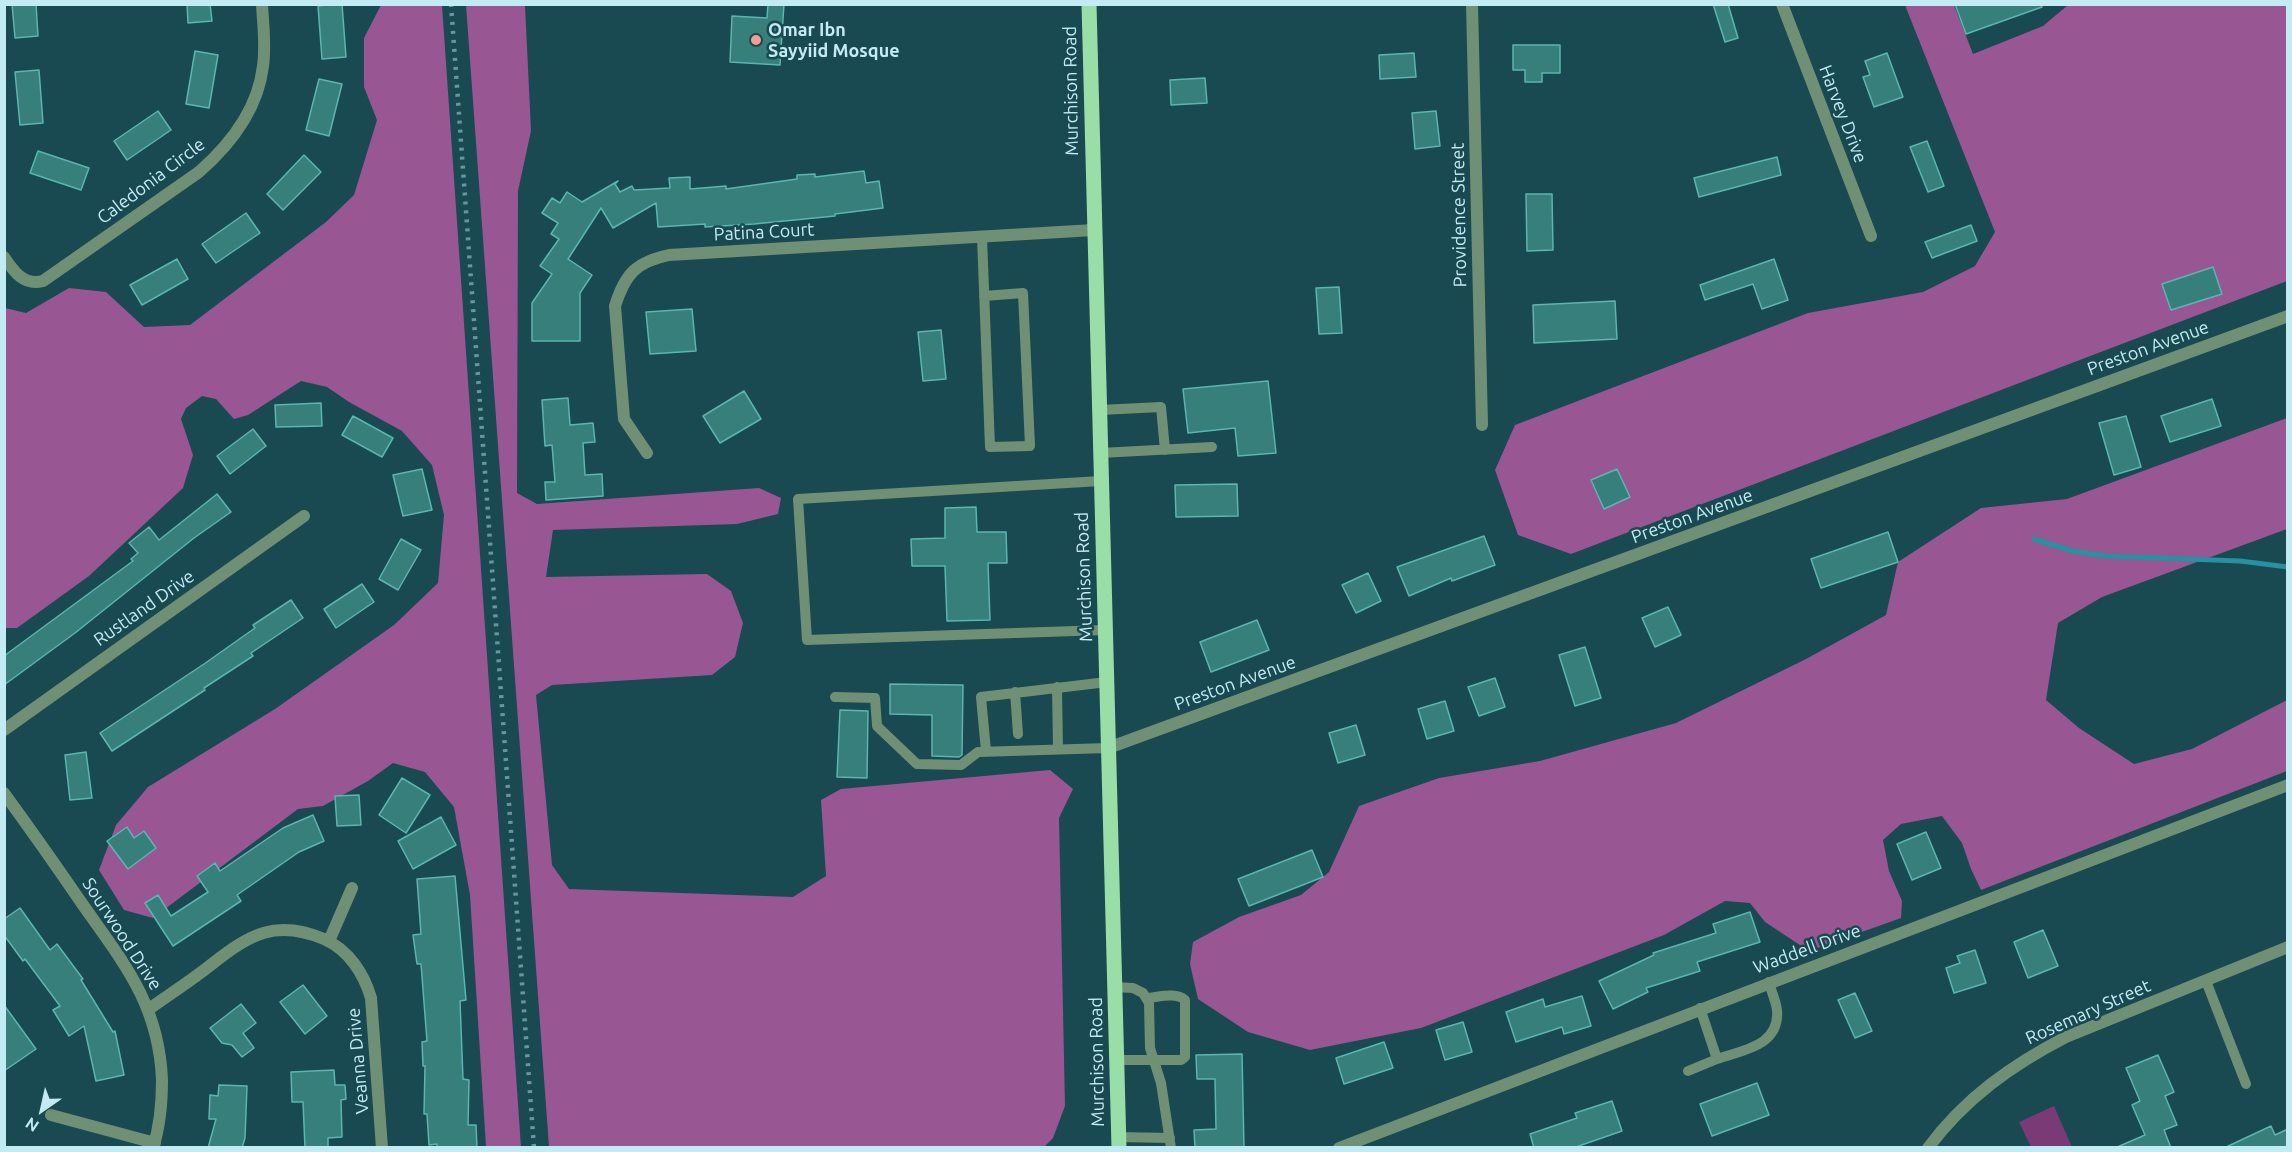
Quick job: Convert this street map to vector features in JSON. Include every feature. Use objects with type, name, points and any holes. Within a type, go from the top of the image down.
[{"type":"main road","name":"Murchison Road","points":[[1089,4],[1118,1142]]},
{"type":"street","name":"Caledonia Circle","points":[[4,257],[18,277],[36,283],[43,281],[199,172],[218,155],[243,122],[257,91],[264,58],[262,4]]},
{"type":"street","name":"Providence Street","points":[[1472,4],[1482,425]]},
{"type":"street","name":"Harvey Drive","points":[[1782,4],[1871,236]]},
{"type":"street","name":"Patina Court","points":[[647,453],[624,419],[615,306],[621,289],[632,273],[648,260],[669,255],[1094,230]]},
{"type":"street","name":"Preston Avenue","points":[[1108,748],[2288,316]]},
{"type":"street","name":"Rustland Drive","points":[[4,730],[304,516]]},
{"type":"street","name":"Waddell Drive","points":[[1339,1148],[2288,785]]},
{"type":"street","name":"Sourwood Drive","points":[[4,793],[124,964],[149,1009],[161,1057],[162,1095],[154,1145]]},
{"type":"street","points":[[329,941],[352,888]]},
{"type":"street","name":"Veanna Drive","points":[[149,1009],[213,964],[224,953],[257,934],[282,929],[295,930],[329,941],[355,964],[371,998],[382,1148]]},
{"type":"street","name":"Rosemary Street","points":[[1928,1148],[1944,1126],[1971,1099],[2000,1075],[2032,1055],[2066,1037],[2288,948]]},
{"type":"street","points":[[51,1115],[154,1145]]},
{"type":"lane","points":[[982,237],[984,296],[990,447],[1030,446],[1023,293],[984,296]]},
{"type":"lane","points":[[1100,410],[1161,407],[1166,450]]},
{"type":"lane","points":[[1101,453],[1212,447]]},
{"type":"lane","points":[[1101,481],[798,499],[807,640],[1105,630]]},
{"type":"lane","points":[[986,751],[981,697],[1107,682]]},
{"type":"lane","points":[[1057,687],[1058,749]]},
{"type":"lane","points":[[1015,692],[1018,734]]},
{"type":"lane","points":[[835,697],[875,698],[878,726],[917,764],[961,765],[978,752],[986,751],[1108,748]]},
{"type":"lane","points":[[2206,981],[2246,1084]]},
{"type":"lane","points":[[1688,1071],[1763,1043],[1769,1038],[1774,1029],[1777,1010],[1769,982]]},
{"type":"lane","points":[[1114,987],[1133,988],[1147,998],[1150,1012],[1150,1048],[1161,1083],[1171,1142],[1118,1142]]},
{"type":"lane","points":[[1116,1060],[1181,1060],[1185,1057],[1185,1004],[1182,998],[1179,996],[1147,998]]},
{"type":"lane","points":[[1700,1008],[1717,1059]]},
{"type":"shaded area","points":[[381,5],[442,5],[521,1147],[486,1147],[470,895],[454,807],[425,772],[393,763],[368,781],[323,806],[298,809],[153,918],[124,910],[99,870],[116,825],[148,787],[275,709],[394,625],[438,583],[444,515],[432,465],[402,431],[349,402],[327,387],[301,381],[248,415],[234,419],[216,399],[202,396],[186,408],[181,419],[193,455],[183,488],[89,576],[17,628],[5,628],[5,308],[26,313],[69,288],[106,292],[144,327],[190,325],[326,222],[354,195],[377,120],[364,87],[364,38]]},
{"type":"shaded area","points":[[466,5],[525,5],[531,131],[518,191],[517,493],[537,504],[759,488],[781,498],[778,514],[737,524],[553,530],[546,577],[707,574],[731,591],[743,623],[735,657],[712,675],[552,685],[536,695],[552,865],[569,889],[793,897],[826,876],[821,800],[841,789],[1050,770],[1073,789],[1059,818],[1065,1106],[1053,1138],[1044,1147],[549,1147]]},
{"type":"shaded area","points":[[1905,5],[1954,5],[1973,54],[2043,26],[2068,5],[2287,5],[2287,281],[1571,554],[1518,535],[1495,470],[1515,425],[1808,313],[1923,292],[1975,266],[1995,232]]},
{"type":"shaded area","points":[[2287,418],[2287,529],[2102,597],[2058,623],[2046,700],[2079,728],[2134,764],[2192,749],[2287,700],[2287,771],[1981,890],[1962,843],[1942,816],[1901,824],[1883,840],[1889,871],[1902,901],[1901,918],[1809,951],[1765,922],[1750,903],[1725,901],[1664,935],[1421,1028],[1310,1050],[1248,1032],[1198,999],[1190,964],[1193,942],[1239,917],[1301,895],[1329,872],[1359,806],[1439,778],[1540,761],[1676,723],[1806,659],[1886,615],[1898,562],[1981,508],[2067,499]]},
{"type":"shaded area","points":[[2054,1106],[2072,1147],[2031,1147],[2019,1122]]},
{"type":"building","points":[[12,4],[36,4],[38,36],[15,38]]},
{"type":"building","points":[[187,4],[210,4],[212,21],[188,23]]},
{"type":"building","points":[[342,4],[346,57],[322,59],[318,6]]},
{"type":"building","name":"Omar Ibn Sayyiid Mosque","points":[[768,4],[784,4],[780,65],[730,62],[732,16],[767,18]]},
{"type":"building","points":[[1713,4],[1728,4],[1738,38],[1725,42]]},
{"type":"building","points":[[1955,4],[2041,4],[2042,7],[1966,34]]},
{"type":"building","points":[[1513,45],[1560,45],[1560,73],[1542,73],[1542,82],[1525,82],[1525,70],[1513,70]]},
{"type":"building","points":[[195,51],[218,55],[209,108],[186,104]]},
{"type":"building","points":[[1414,53],[1416,77],[1380,79],[1379,55]]},
{"type":"building","points":[[1887,53],[1903,97],[1874,107],[1863,77],[1870,75],[1865,61]]},
{"type":"building","points":[[39,70],[43,123],[20,125],[15,72]]},
{"type":"building","points":[[1205,78],[1207,103],[1171,105],[1170,80]]},
{"type":"building","points":[[319,79],[342,84],[329,136],[306,130]]},
{"type":"building","points":[[158,111],[171,130],[127,160],[114,141]]},
{"type":"building","points":[[1436,111],[1440,146],[1415,149],[1412,113]]},
{"type":"building","points":[[1927,141],[1944,186],[1928,192],[1910,147]]},
{"type":"building","points":[[38,151],[89,168],[81,190],[30,173]]},
{"type":"building","points":[[304,155],[321,172],[283,210],[267,194]]},
{"type":"building","points":[[1777,157],[1781,175],[1699,197],[1694,178]]},
{"type":"building","points":[[864,171],[866,183],[879,181],[883,208],[835,214],[835,216],[754,224],[658,227],[656,203],[613,228],[601,208],[568,259],[592,275],[580,293],[580,341],[532,341],[532,303],[552,274],[540,266],[559,239],[551,234],[558,223],[542,213],[552,198],[560,203],[567,192],[582,202],[618,181],[615,184],[620,192],[632,186],[634,190],[670,188],[669,178],[690,177],[690,189],[726,186],[726,189],[797,179],[797,175],[815,174],[815,177]]},
{"type":"building","points":[[1526,194],[1552,194],[1553,250],[1527,251]]},
{"type":"building","points":[[246,213],[260,233],[216,263],[202,244]]},
{"type":"building","points":[[1971,225],[1977,241],[1932,258],[1925,242]]},
{"type":"building","points":[[177,259],[188,279],[142,305],[130,285]]},
{"type":"building","points":[[1774,259],[1788,300],[1762,309],[1753,284],[1705,300],[1700,285]]},
{"type":"building","points":[[2213,267],[2222,294],[2171,310],[2162,284]]},
{"type":"building","points":[[1339,287],[1342,333],[1319,334],[1316,288]]},
{"type":"building","points":[[1615,301],[1617,339],[1534,343],[1533,305]]},
{"type":"building","points":[[692,309],[696,351],[650,354],[646,312]]},
{"type":"building","points":[[941,330],[946,379],[923,381],[918,332]]},
{"type":"building","points":[[1268,381],[1276,453],[1238,456],[1235,428],[1188,433],[1183,389]]},
{"type":"building","points":[[744,391],[761,419],[720,443],[703,416]]},
{"type":"building","points":[[568,398],[570,425],[593,423],[595,442],[583,443],[585,475],[602,474],[603,496],[546,500],[545,482],[555,482],[552,445],[545,446],[542,400]]},
{"type":"building","points":[[2212,399],[2221,426],[2170,442],[2161,416]]},
{"type":"building","points":[[321,403],[322,426],[276,427],[275,405]]},
{"type":"building","points":[[353,416],[393,438],[382,457],[342,435]]},
{"type":"building","points":[[2126,416],[2141,467],[2114,475],[2099,423]]},
{"type":"building","points":[[253,429],[266,446],[230,474],[217,456]]},
{"type":"building","points":[[422,469],[432,510],[403,516],[393,475]]},
{"type":"building","points":[[1617,469],[1630,497],[1604,509],[1591,480]]},
{"type":"building","points":[[1237,484],[1238,516],[1176,517],[1175,485]]},
{"type":"building","points":[[217,494],[231,512],[4,685],[4,656],[133,561],[131,559],[138,553],[129,543],[149,527],[159,540]]},
{"type":"building","points":[[976,507],[977,532],[1006,532],[1007,563],[988,563],[990,620],[947,621],[945,566],[912,566],[911,539],[945,538],[945,508]]},
{"type":"building","points":[[1888,532],[1898,562],[1821,588],[1811,559]]},
{"type":"building","points":[[1484,536],[1495,565],[1452,581],[1451,578],[1409,596],[1397,567]]},
{"type":"building","points":[[401,539],[421,550],[398,590],[379,579]]},
{"type":"building","points":[[1368,573],[1381,601],[1356,613],[1342,585]]},
{"type":"building","points":[[362,584],[374,602],[336,628],[324,609]]},
{"type":"building","points":[[291,600],[303,618],[251,653],[253,656],[204,688],[205,690],[112,751],[100,733],[204,664],[255,628],[253,625]]},
{"type":"building","points":[[1668,607],[1681,635],[1655,647],[1642,618]]},
{"type":"building","points":[[1257,620],[1269,650],[1211,672],[1200,642]]},
{"type":"building","points":[[1585,647],[1601,698],[1575,706],[1559,655]]},
{"type":"building","points":[[1495,678],[1505,707],[1479,716],[1468,687]]},
{"type":"building","points":[[890,684],[963,685],[962,755],[959,757],[932,756],[932,715],[890,714]]},
{"type":"building","points":[[1445,701],[1454,731],[1427,739],[1418,709]]},
{"type":"building","points":[[840,710],[868,711],[867,778],[837,777]]},
{"type":"building","points":[[1356,725],[1365,755],[1338,763],[1329,733]]},
{"type":"building","points":[[86,752],[92,798],[70,800],[65,755]]},
{"type":"building","points":[[402,778],[430,795],[406,833],[379,815]]},
{"type":"building","points":[[359,795],[361,825],[337,826],[335,796]]},
{"type":"building","points":[[313,815],[324,841],[299,852],[237,895],[241,901],[173,946],[145,903],[158,895],[171,916],[208,892],[197,876],[215,863],[220,871],[283,828]]},
{"type":"building","points":[[441,817],[456,845],[413,869],[398,841]]},
{"type":"building","points":[[127,827],[134,838],[144,831],[156,848],[128,869],[107,841]]},
{"type":"building","points":[[1926,832],[1941,868],[1912,880],[1897,844]]},
{"type":"building","points":[[1312,850],[1323,877],[1249,906],[1238,879]]},
{"type":"building","points":[[455,876],[466,1000],[460,1001],[463,1079],[469,1080],[468,1125],[476,1125],[477,1148],[437,1148],[437,1144],[429,1145],[427,1114],[424,1114],[425,1066],[423,1066],[422,1042],[427,1041],[421,964],[417,964],[413,935],[421,934],[417,879]]},
{"type":"building","points":[[20,908],[50,950],[57,944],[83,979],[81,980],[113,1032],[115,1031],[124,1075],[96,1081],[84,1026],[69,1036],[53,1010],[60,1006],[4,935],[4,919]]},
{"type":"building","points":[[1750,912],[1760,942],[1697,962],[1700,971],[1646,988],[1648,992],[1613,1009],[1599,981],[1654,955],[1653,953],[1716,933],[1713,924]]},
{"type":"building","points":[[2043,930],[2058,966],[2028,978],[2014,942]]},
{"type":"building","points":[[1975,950],[1986,983],[1954,993],[1946,968],[1960,963],[1957,956]]},
{"type":"building","points":[[303,985],[327,1016],[305,1034],[280,1002]]},
{"type":"building","points":[[1855,993],[1872,1031],[1855,1038],[1838,1000]]},
{"type":"building","points":[[1582,996],[1591,1026],[1564,1034],[1562,1027],[1516,1042],[1506,1012],[1543,999],[1545,1007]]},
{"type":"building","points":[[241,1004],[256,1023],[243,1033],[254,1048],[242,1057],[232,1045],[222,1043],[210,1028]]},
{"type":"building","points":[[4,1005],[36,1049],[4,1071]]},
{"type":"building","points":[[1463,1022],[1472,1052],[1445,1060],[1436,1030]]},
{"type":"building","points":[[1384,1042],[1393,1068],[1344,1084],[1336,1058]]},
{"type":"building","points":[[1242,1054],[1244,1148],[1195,1148],[1194,1130],[1216,1129],[1215,1079],[1197,1079],[1196,1055]]},
{"type":"building","points":[[2158,1055],[2174,1092],[2165,1096],[2177,1125],[2164,1130],[2171,1148],[2115,1148],[2145,1135],[2132,1105],[2140,1101],[2126,1068]]},
{"type":"building","points":[[334,1070],[335,1085],[345,1085],[346,1099],[341,1100],[342,1137],[328,1138],[328,1148],[305,1148],[303,1102],[292,1102],[291,1072]]},
{"type":"building","points":[[1757,1083],[1769,1115],[1712,1136],[1700,1104]]},
{"type":"building","points":[[219,1085],[247,1086],[245,1138],[242,1148],[208,1148],[216,1119],[209,1119],[210,1095],[218,1096]]},
{"type":"building","points":[[1612,1101],[1622,1131],[1573,1148],[1534,1148],[1530,1134],[1577,1118],[1575,1113]]},
{"type":"building","points":[[2271,1126],[2275,1135],[2288,1129],[2288,1148],[2224,1148]]},
{"type":"waterway","points":[[2034,539],[2072,551],[2106,556],[2240,561],[2288,567]]},
{"type":"railway","points":[[451,4],[534,1148]]},
{"type":"place","name":"Omar Ibn Sayyiid Mosque","points":[[756,40]]}]
